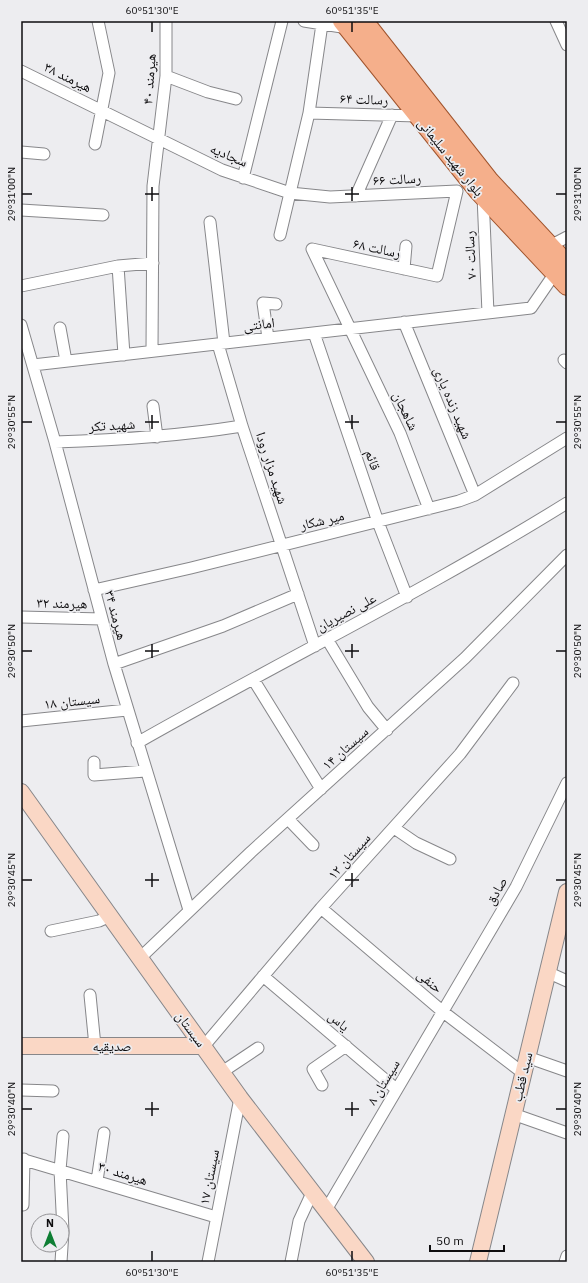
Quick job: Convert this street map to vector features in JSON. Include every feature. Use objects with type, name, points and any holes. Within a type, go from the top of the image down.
[{"type":"main road","name":"بلوار شهید سلیمانی","points":[[351,23],[418,116],[483,196],[563,275]]},
{"type":"main road","name":"بلوار شهید سلیمانی","points":[[351,23],[489,180],[550,246],[563,275]]},
{"type":"street","name":"هیرمند ۳۸","points":[[98,21],[109,73],[102,110]]},
{"type":"street","name":"هیرمند ۴۰","points":[[152,351],[153,186],[166,76],[166,21]]},
{"type":"street","points":[[243,178],[282,21]]},
{"type":"street","points":[[304,21],[322,24],[351,23]]},
{"type":"street","points":[[556,21],[567,45]]},
{"type":"street","points":[[280,235],[309,113],[322,24]]},
{"type":"street","name":"هیرمند ۳۸","points":[[21,71],[158,138]]},
{"type":"street","points":[[166,76],[208,92],[236,99]]},
{"type":"street","points":[[95,144],[102,110]]},
{"type":"street","name":"رسالت ۶۴","points":[[309,113],[418,116]]},
{"type":"street","points":[[356,196],[392,115]]},
{"type":"street","name":"سجادیه","points":[[158,138],[222,170],[290,193]]},
{"type":"street","points":[[21,152],[44,154]]},
{"type":"street","name":"رسالت ۶۶","points":[[290,193],[330,197],[457,191]]},
{"type":"street","name":"رسالت ۶۸","points":[[350,328],[312,249],[437,276],[457,191]]},
{"type":"street","name":"رسالت ۷۰","points":[[483,196],[488,312]]},
{"type":"street","points":[[21,210],[103,215]]},
{"type":"street","name":"شهید مزار رودا","points":[[210,222],[221,343],[242,426],[315,646]]},
{"type":"street","points":[[550,246],[567,237]]},
{"type":"street","points":[[404,269],[406,246]]},
{"type":"street","points":[[21,286],[118,266],[153,263]]},
{"type":"street","points":[[118,266],[124,355]]},
{"type":"street","name":"امانتی","points":[[33,365],[531,308],[563,275]]},
{"type":"street","points":[[268,338],[263,303],[276,304]]},
{"type":"street","name":"شهید زنده یاری","points":[[404,322],[475,495]]},
{"type":"street","name":"هیرمند ۳۴","points":[[21,325],[55,442],[127,710],[189,910]]},
{"type":"street","points":[[60,328],[66,361]]},
{"type":"street","name":"شاهجان","points":[[350,328],[400,432],[429,509]]},
{"type":"street","name":"قائم","points":[[314,333],[378,522],[407,597]]},
{"type":"street","points":[[153,406],[157,438]]},
{"type":"street","name":"شهید تکر","points":[[55,442],[157,438],[242,426]]},
{"type":"street","name":"میر شکار","points":[[94,590],[378,522],[475,495],[567,438]]},
{"type":"street","name":"علی نصیریان","points":[[137,744],[253,679],[407,597],[502,544],[567,503]]},
{"type":"street","name":"سیستان ۱۴","points":[[140,958],[189,910],[465,658],[567,555]]},
{"type":"street","points":[[114,664],[223,626],[298,594]]},
{"type":"street","name":"هیرمند ۳۲","points":[[21,617],[102,619]]},
{"type":"street","points":[[327,639],[368,707],[387,730]]},
{"type":"street","points":[[253,679],[321,789]]},
{"type":"street","name":"سیستان ۱۲","points":[[204,1046],[321,908],[460,754],[513,683]]},
{"type":"street","name":"سیستان ۱۸","points":[[21,721],[127,710]]},
{"type":"street","points":[[94,762],[94,775],[145,771]]},
{"type":"street","name":"صادق","points":[[442,1011],[516,887],[567,783]]},
{"type":"street","name":"سیستان","points":[[21,792],[240,1098],[366,1262]]},
{"type":"street","points":[[288,819],[313,845]]},
{"type":"street","points":[[394,828],[416,843],[450,859]]},
{"type":"street","name":"سید قطب","points":[[478,1262],[547,972],[566,902]]},
{"type":"street","name":"حنفی","points":[[321,908],[442,1011],[523,1073]]},
{"type":"street","points":[[51,931],[99,921],[110,916]]},
{"type":"street","points":[[547,972],[567,981]]},
{"type":"street","name":"یاس","points":[[263,976],[396,1089]]},
{"type":"street","points":[[90,995],[95,1046]]},
{"type":"street","name":"سیستان ۸","points":[[326,1210],[442,1011]]},
{"type":"street","name":"صدیقیه","points":[[21,1046],[204,1046]]},
{"type":"street","points":[[322,1085],[313,1069],[346,1046]]},
{"type":"street","points":[[222,1072],[258,1048]]},
{"type":"street","points":[[527,1057],[567,1072]]},
{"type":"street","points":[[21,1090],[53,1091]]},
{"type":"street","name":"سیستان ۱۷","points":[[208,1262],[240,1098]]},
{"type":"street","points":[[513,1114],[567,1133]]},
{"type":"street","points":[[97,1181],[104,1133]]},
{"type":"street","points":[[62,1262],[63,1231],[60,1170],[63,1136]]},
{"type":"street","points":[[22,1159],[23,1205]]},
{"type":"street","name":"هیرمند ۳۰","points":[[22,1159],[216,1217]]},
{"type":"street","points":[[291,1262],[299,1221],[312,1193]]},
{"type":"street","points":[[565,1262],[567,1256]]}]
